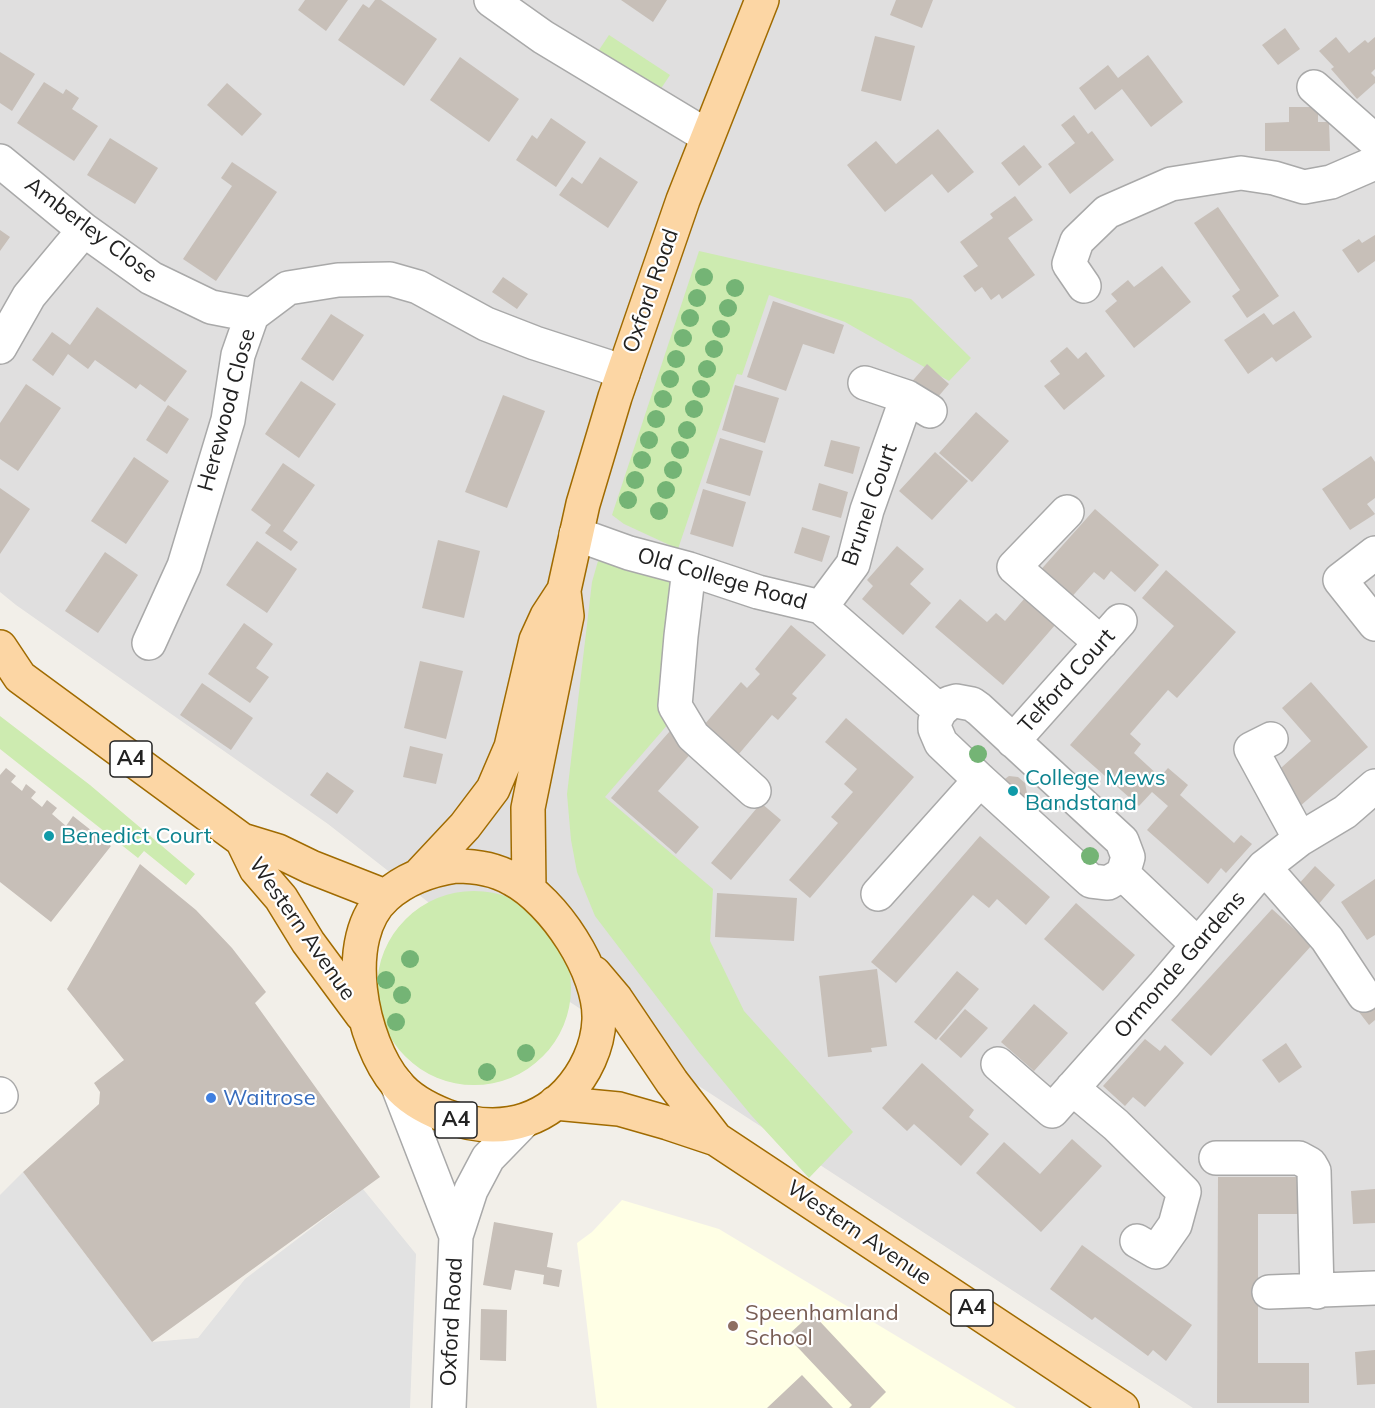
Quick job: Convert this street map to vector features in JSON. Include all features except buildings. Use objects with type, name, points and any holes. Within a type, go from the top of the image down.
[{"type":"main road","name":"Oxford Road","points":[[529,889],[528,808],[567,616],[564,590],[583,504],[623,374],[683,200],[762,0]]},
{"type":"main road","name":"Oxford Road","points":[[421,873],[465,826],[493,789],[511,747],[536,640],[547,616],[564,590]]},
{"type":"main road","name":"Western Avenue","points":[[0,647],[10,674],[242,840],[278,851],[311,867],[385,896]]},
{"type":"main road","name":"Western Avenue","points":[[242,840],[256,869],[281,898],[308,942],[363,1016]]},
{"type":"main road","name":"A4","points":[[456,866],[470,866],[501,874],[529,889],[561,923],[585,962],[598,1006],[599,1019],[597,1035],[586,1066],[567,1092],[555,1103],[524,1121],[502,1126],[471,1124],[424,1106],[397,1084],[384,1065],[363,1016],[359,974],[365,928],[374,910],[385,896],[421,873],[456,866]]},
{"type":"main road","name":"Western Avenue","points":[[585,962],[616,999],[672,1082],[716,1139]]},
{"type":"main road","name":"Western Avenue","points":[[555,1103],[619,1109],[716,1139],[1122,1408]]},
{"type":"street","points":[[491,0],[543,37],[707,136]]},
{"type":"street","points":[[1314,87],[1369,135]]},
{"type":"street","name":"Amberley Close","points":[[0,161],[84,230],[151,278],[211,307],[252,315]]},
{"type":"street","points":[[1084,286],[1069,264],[1077,241],[1107,212],[1171,184],[1241,173],[1274,178],[1304,187],[1331,182],[1375,163]]},
{"type":"street","points":[[0,347],[29,296],[84,230]]},
{"type":"street","name":"Herewood Close","points":[[149,644],[184,566],[228,420],[238,355],[252,315],[288,288],[338,280],[390,279],[418,287],[486,324],[623,374]]},
{"type":"street","name":"Brunel Court","points":[[821,607],[853,564],[867,510],[919,404],[865,383]]},
{"type":"street","name":"Telford Court","points":[[1013,741],[1111,632],[1014,567],[1067,512]]},
{"type":"street","name":"Old College Road","points":[[576,534],[629,553],[689,569],[758,592],[821,607],[940,711]]},
{"type":"street","points":[[1375,553],[1340,580],[1375,624]]},
{"type":"street","points":[[689,569],[675,706],[693,736],[754,791]]},
{"type":"street","points":[[956,701],[972,704],[1122,841],[1128,857],[1123,874],[1108,883],[1091,880],[980,780],[937,736],[935,721],[940,711],[949,703],[956,701]]},
{"type":"street","points":[[1271,739],[1251,749],[1300,839]]},
{"type":"street","points":[[878,894],[980,780]]},
{"type":"street","name":"Ormonde Gardens","points":[[998,1064],[1052,1111],[1264,867],[1300,839],[1344,812],[1375,786]]},
{"type":"street","points":[[1264,867],[1328,939],[1364,994]]},
{"type":"street","points":[[1123,874],[1198,945]]},
{"type":"street","name":"Oxford Road","points":[[397,1084],[456,1236]]},
{"type":"street","points":[[1072,1088],[1116,1125],[1185,1192],[1175,1225],[1155,1252],[1137,1241]]},
{"type":"street","name":"Oxford Road","points":[[448,1408],[456,1236],[471,1190],[488,1158],[524,1121]]},
{"type":"street","points":[[1216,1158],[1299,1158],[1310,1164],[1314,1172],[1317,1292]]},
{"type":"street","points":[[1269,1292],[1317,1292],[1375,1288]]},
{"type":"shaded area","points":[[0,0],[1375,0],[1375,1408],[1193,1408],[487,948],[328,824],[0,592]]},
{"type":"shaded area","points":[[23,1172],[152,1342],[198,1338],[245,1279],[363,1189],[416,1254],[410,1408],[0,1408],[0,1195]]},
{"type":"shaded area","name":"Speenhamland School","points":[[622,1200],[719,1229],[1016,1408],[597,1408],[577,1243],[592,1232]]},
{"type":"green space","points":[[609,35],[670,75],[660,90],[599,50]]},
{"type":"green space","points":[[699,251],[911,299],[971,358],[949,381],[845,322],[769,295],[742,375],[737,374],[678,549],[624,524],[612,515]]},
{"type":"green space","points":[[598,561],[625,569],[682,572],[669,723],[605,797],[713,889],[710,941],[744,1011],[853,1132],[809,1178],[751,1115],[698,1051],[595,916],[577,872],[571,840],[567,794],[592,582]]},
{"type":"green space","points":[[0,716],[90,785],[195,874],[186,885],[144,851],[138,858],[0,749]]},
{"type":"green space","points":[[474,891],[502,895],[520,903],[535,913],[549,927],[567,960],[571,988],[567,1016],[559,1034],[549,1049],[535,1063],[502,1081],[474,1085],[446,1081],[428,1073],[413,1063],[399,1049],[381,1016],[377,988],[381,960],[389,942],[399,927],[413,913],[446,895]]},
{"type":"place","name":"College Mews Bandstand","points":[[1013,791]]},
{"type":"place","name":"Benedict Court","points":[[49,836]]},
{"type":"place","name":"Waitrose","points":[[211,1098]]},
{"type":"place","name":"Speenhamland School","points":[[733,1326]]}]
